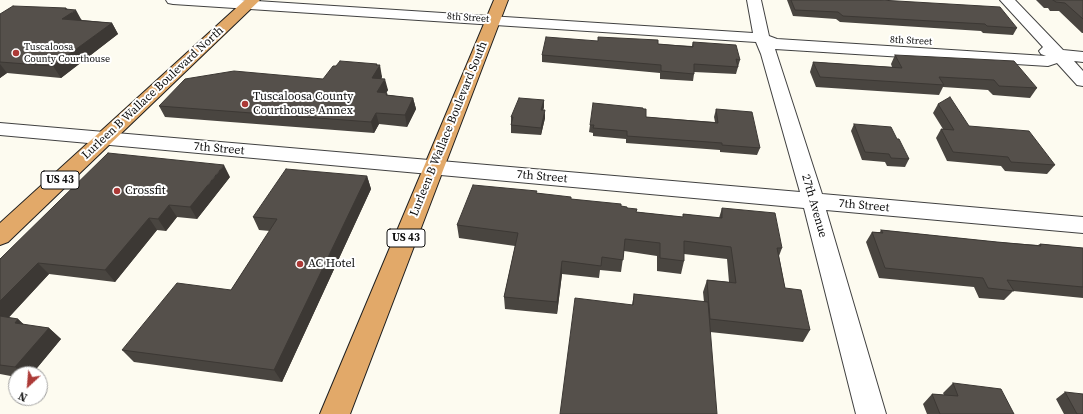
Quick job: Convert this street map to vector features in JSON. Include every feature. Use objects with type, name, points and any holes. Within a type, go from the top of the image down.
[{"type":"highway","name":"Lurleen B Wallace Boulevard South","points":[[335,414],[501,0]]},
{"type":"highway","name":"Lurleen B Wallace Boulevard North","points":[[0,236],[250,2]]},
{"type":"street","name":"8th Street","points":[[174,0],[250,2],[762,38],[774,44],[1048,61],[1060,55],[1083,57]]},
{"type":"street","name":"27th Avenue","points":[[754,0],[762,38],[769,54],[813,201],[871,414]]},
{"type":"street","points":[[1007,0],[1083,81]]},
{"type":"street","name":"7th Street","points":[[0,129],[1083,225]]},
{"type":"building","points":[[791,0],[880,0],[1000,7],[1017,28],[987,26],[985,24],[843,16],[838,12],[795,10]]},
{"type":"building","points":[[1053,0],[1083,0],[1083,19],[1065,3],[1056,2]]},
{"type":"building","points":[[13,6],[66,8],[65,9],[76,10],[62,19],[112,23],[53,66],[0,62],[0,14]]},
{"type":"building","points":[[546,37],[598,41],[598,37],[658,40],[658,44],[693,47],[693,42],[736,45],[740,60],[736,59],[738,67],[694,64],[694,74],[661,71],[661,65],[542,55]]},
{"type":"building","points":[[895,55],[1014,61],[1037,88],[999,86],[994,80],[939,77],[944,85],[820,77],[813,62],[902,68]]},
{"type":"building","points":[[340,61],[380,65],[372,78],[385,79],[377,92],[387,93],[386,95],[413,98],[405,115],[376,113],[371,122],[159,106],[185,79],[234,71],[323,79],[333,66],[336,66]]},
{"type":"building","points":[[950,97],[969,126],[1029,131],[1055,165],[1011,162],[1008,157],[953,152],[941,129],[954,130],[938,104]]},
{"type":"building","points":[[519,98],[544,100],[541,110],[545,110],[541,128],[511,125],[513,117],[511,117]]},
{"type":"building","points":[[593,103],[643,108],[646,109],[646,117],[718,123],[716,109],[752,112],[760,148],[722,145],[722,143],[627,136],[627,131],[593,128],[594,125],[590,125]]},
{"type":"building","points":[[854,124],[891,127],[909,159],[891,158],[889,154],[865,152]]},
{"type":"building","points":[[108,153],[224,165],[190,207],[169,205],[158,219],[149,218],[105,270],[38,263],[0,301],[0,259]]},
{"type":"building","name":"AC Hotel","points":[[286,169],[367,176],[274,370],[122,350],[177,283],[231,290],[277,219],[253,217]]},
{"type":"building","points":[[473,185],[537,191],[536,193],[571,197],[571,199],[621,204],[621,206],[627,208],[637,209],[636,212],[683,217],[683,214],[722,218],[722,208],[775,213],[782,248],[777,248],[785,288],[801,290],[810,330],[710,319],[707,280],[736,283],[731,247],[684,241],[684,261],[660,258],[660,243],[625,239],[623,260],[602,257],[601,266],[562,261],[557,302],[504,297],[518,233],[457,225]]},
{"type":"building","points":[[881,230],[1041,246],[1040,244],[1083,248],[1083,287],[1007,280],[1014,291],[988,288],[983,278],[885,268],[872,232],[883,233]]},
{"type":"building","points":[[634,294],[708,302],[717,414],[560,414],[575,298],[633,305]]},
{"type":"building","points":[[0,316],[18,319],[15,323],[49,328],[16,366],[0,365]]},
{"type":"building","points":[[953,383],[1001,389],[1014,414],[940,414],[932,394],[958,396]]},
{"type":"building","points":[[1065,392],[1083,394],[1083,414],[1077,414]]},
{"type":"place","name":"Tuscaloosa County Courthouse","points":[[16,53]]},
{"type":"place","name":"Tuscaloosa County Courthouse Annex","points":[[245,104]]},
{"type":"place","name":"Crossfit","points":[[117,191]]},
{"type":"place","name":"AC Hotel","points":[[300,264]]}]
